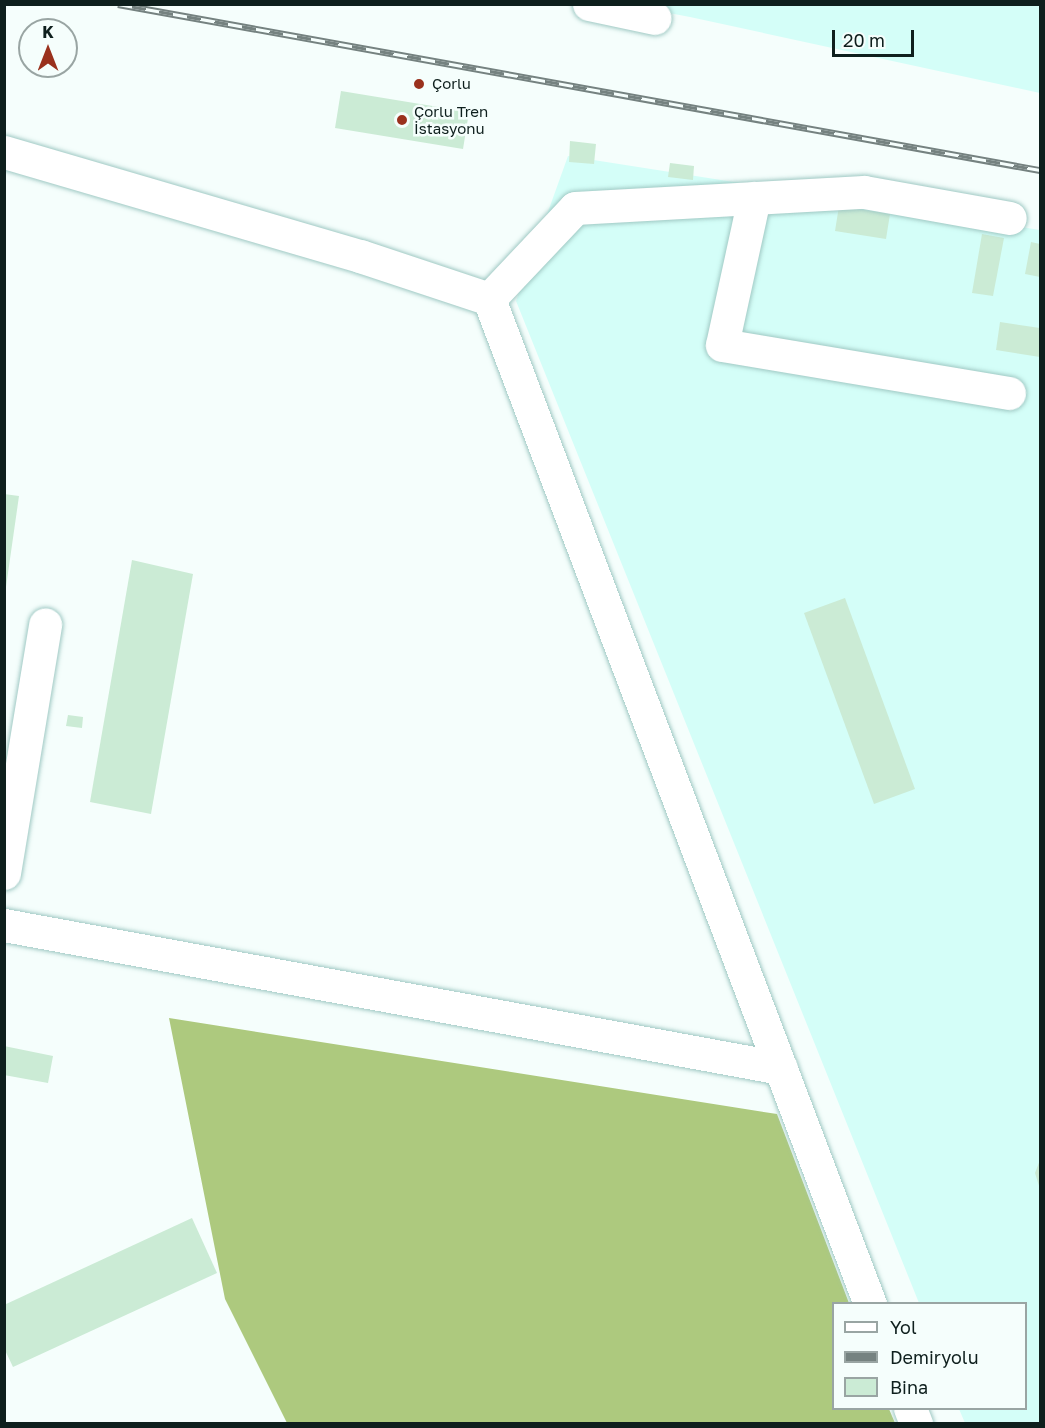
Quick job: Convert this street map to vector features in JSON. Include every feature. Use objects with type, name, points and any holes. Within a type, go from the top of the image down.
[{"type":"street","points":[[589,4],[655,18]]},
{"type":"street","points":[[4,152],[360,256],[489,299]]},
{"type":"street","points":[[489,299],[575,208],[864,192],[1010,218]]},
{"type":"street","points":[[754,198],[722,345],[1009,393]]},
{"type":"street","points":[[489,299],[869,1302]]},
{"type":"street","points":[[4,873],[45,624]]},
{"type":"street","points":[[4,925],[781,1068]]},
{"type":"shaded area","points":[[627,5],[1040,5],[1040,93],[690,17]]},
{"type":"shaded area","points":[[568,156],[1040,230],[1040,1423],[965,1423],[959,1410],[1027,1410],[1027,1302],[919,1302],[516,301]]},
{"type":"green space","points":[[169,1018],[777,1114],[849,1302],[832,1302],[832,1410],[889,1410],[895,1423],[287,1423],[225,1299]]},
{"type":"building","name":"Çorlu Tren İstasyonu","points":[[341,91],[469,112],[463,149],[335,128]]},
{"type":"building","points":[[570,141],[596,144],[594,164],[569,162]]},
{"type":"building","points":[[670,163],[694,166],[693,180],[668,177]]},
{"type":"building","points":[[839,206],[890,214],[886,239],[835,231]]},
{"type":"building","points":[[982,234],[1004,238],[993,296],[972,293]]},
{"type":"building","points":[[1031,242],[1040,244],[1040,277],[1025,274]]},
{"type":"building","points":[[1000,322],[1040,328],[1040,357],[996,350]]},
{"type":"building","points":[[4,494],[19,496],[6,587],[4,587]]},
{"type":"building","points":[[132,560],[193,574],[151,814],[90,802]]},
{"type":"building","points":[[845,598],[915,789],[874,804],[804,613]]},
{"type":"building","points":[[68,715],[83,717],[82,728],[66,726]]},
{"type":"building","points":[[4,1046],[53,1056],[48,1083],[4,1075]]},
{"type":"building","points":[[1040,1160],[1040,1189],[1035,1173]]},
{"type":"building","points":[[192,1218],[217,1273],[13,1367],[4,1348],[4,1305]]},
{"type":"railway","points":[[118,4],[1040,170]]},
{"type":"place","name":"Çorlu","points":[[419,84]]},
{"type":"place","name":"Çorlu Tren İstasyonu","points":[[402,120]]}]
